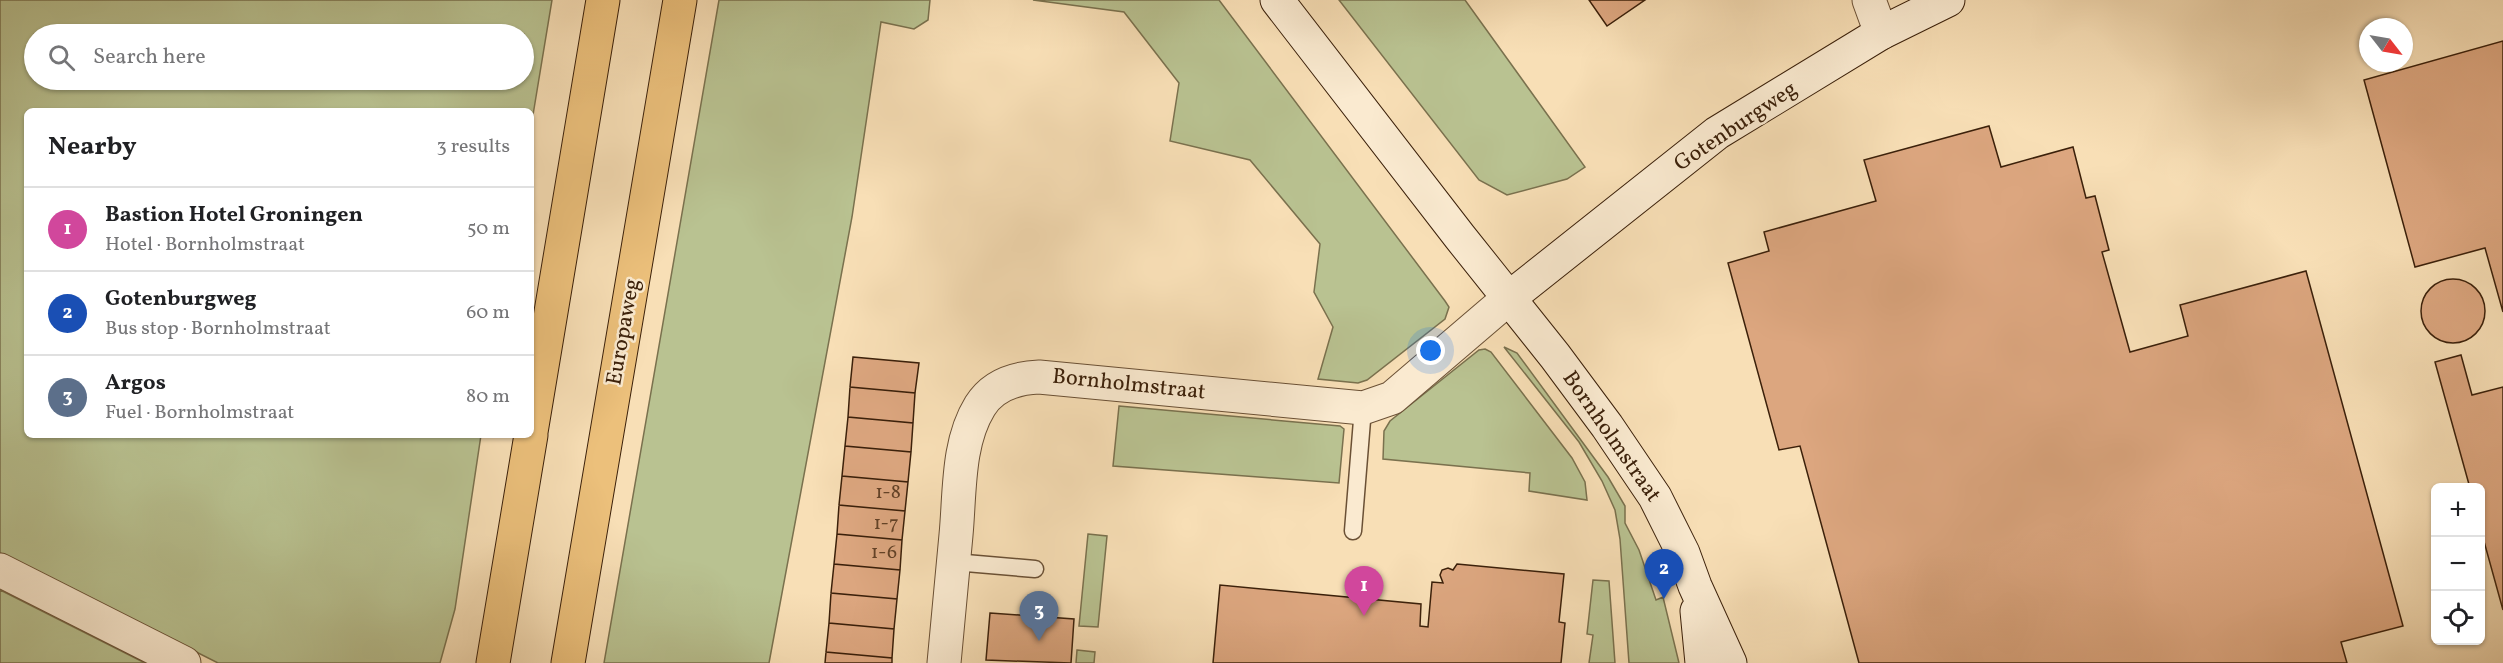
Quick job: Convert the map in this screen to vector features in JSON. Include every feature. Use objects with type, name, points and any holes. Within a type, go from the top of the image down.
[{"type":"highway","points":[[534,416],[603,0]]},
{"type":"highway","name":"Europaweg","points":[[568,663],[680,0]]},
{"type":"highway","points":[[493,663],[530,438]]},
{"type":"street","name":"Bornholmstraat","points":[[1277,0],[1601,417],[1655,497],[1683,552],[1695,586],[1730,663]]},
{"type":"street","points":[[1869,0],[1881,33]]},
{"type":"street","name":"Gotenburgweg","points":[[1509,298],[1717,133],[1881,33],[1948,0]]},
{"type":"street","name":"Bornholmstraat","points":[[944,663],[963,454],[967,436],[981,404],[993,391],[1007,382],[1039,377],[1363,408],[1392,399],[1509,298]]},
{"type":"street","points":[[0,570],[184,663]]},
{"type":"street","name":"Bornholmstraat","points":[[1695,586],[1702,663]]},
{"type":"lane","points":[[1353,531],[1363,408]]},
{"type":"lane","points":[[954,562],[1035,569]]},
{"type":"green space","points":[[0,0],[552,0],[534,109],[24,108],[24,438],[481,438],[455,609],[440,663],[218,663],[0,553]]},
{"type":"green space","points":[[719,0],[930,0],[928,20],[914,29],[881,22],[852,217],[769,663],[604,663]]},
{"type":"green space","points":[[1033,0],[1219,0],[1445,301],[1449,307],[1445,319],[1367,380],[1358,383],[1318,379],[1333,327],[1314,292],[1320,244],[1250,160],[1170,141],[1179,83],[1124,12]]},
{"type":"green space","points":[[1339,0],[1465,0],[1585,167],[1567,179],[1507,195],[1479,180]]},
{"type":"green space","points":[[1504,347],[1517,353],[1608,477],[1625,506],[1625,523],[1639,550],[1656,600],[1663,597],[1679,663],[1629,663],[1620,539],[1615,510],[1602,481],[1579,442]]},
{"type":"green space","points":[[1485,349],[1491,352],[1572,458],[1585,482],[1587,500],[1529,491],[1530,473],[1383,459],[1384,431],[1390,421],[1479,350]]},
{"type":"green space","points":[[1119,406],[1340,426],[1344,429],[1339,483],[1113,466]]},
{"type":"green space","points":[[1088,534],[1107,536],[1098,627],[1079,626]]},
{"type":"green space","points":[[1593,580],[1609,581],[1615,663],[1589,663],[1593,635],[1587,634]]},
{"type":"green space","points":[[0,590],[145,663],[0,663]]},
{"type":"green space","points":[[1077,650],[1095,652],[1094,663],[1076,663]]},
{"type":"building","points":[[1589,0],[1645,0],[1607,26]]},
{"type":"building","points":[[2503,41],[2503,312],[2485,248],[2415,267],[2364,80],[2393,72],[2413,72],[2413,66]]},
{"type":"building","points":[[1989,126],[2001,167],[2073,147],[2086,198],[2095,196],[2109,250],[2102,252],[2130,352],[2188,336],[2180,305],[2306,271],[2403,626],[2341,642],[2347,663],[1859,663],[1800,446],[1779,450],[1728,263],[1769,251],[1764,232],[1876,201],[1864,160]]},
{"type":"building","points":[[2453,279],[2471,285],[2479,293],[2485,311],[2479,329],[2471,337],[2453,343],[2435,337],[2427,329],[2421,311],[2427,293],[2435,285]]},
{"type":"building","points":[[2461,355],[2472,395],[2503,387],[2503,610],[2485,545],[2485,483],[2469,483],[2435,362]]},
{"type":"building","points":[[853,357],[919,363],[915,393],[850,387]]},
{"type":"building","points":[[850,387],[915,393],[913,423],[848,417]]},
{"type":"building","points":[[848,417],[913,423],[911,452],[845,446]]},
{"type":"building","points":[[845,446],[911,452],[908,482],[842,476]]},
{"type":"building","points":[[842,476],[908,482],[905,511],[839,505]]},
{"type":"building","points":[[839,505],[905,511],[902,540],[837,534]]},
{"type":"building","points":[[837,534],[902,540],[900,570],[834,564]]},
{"type":"building","points":[[834,564],[900,570],[897,599],[831,593]]},
{"type":"building","points":[[1457,564],[1564,574],[1559,622],[1565,623],[1561,663],[1213,663],[1220,585],[1421,604],[1420,626],[1428,627],[1432,582],[1443,583],[1440,575],[1442,570],[1448,568],[1453,570]]},
{"type":"building","points":[[831,593],[897,599],[894,629],[829,623]]},
{"type":"building","points":[[990,613],[1074,619],[1071,663],[986,660]]},
{"type":"building","points":[[829,623],[894,629],[892,658],[826,652]]},
{"type":"building","points":[[826,652],[892,658],[892,663],[825,663]]},
{"type":"place","name":"Gotenburgweg","points":[[1664,599]]},
{"type":"place","name":"Bastion Hotel Groningen","points":[[1364,616]]},
{"type":"place","name":"Argos","points":[[1039,641]]}]
